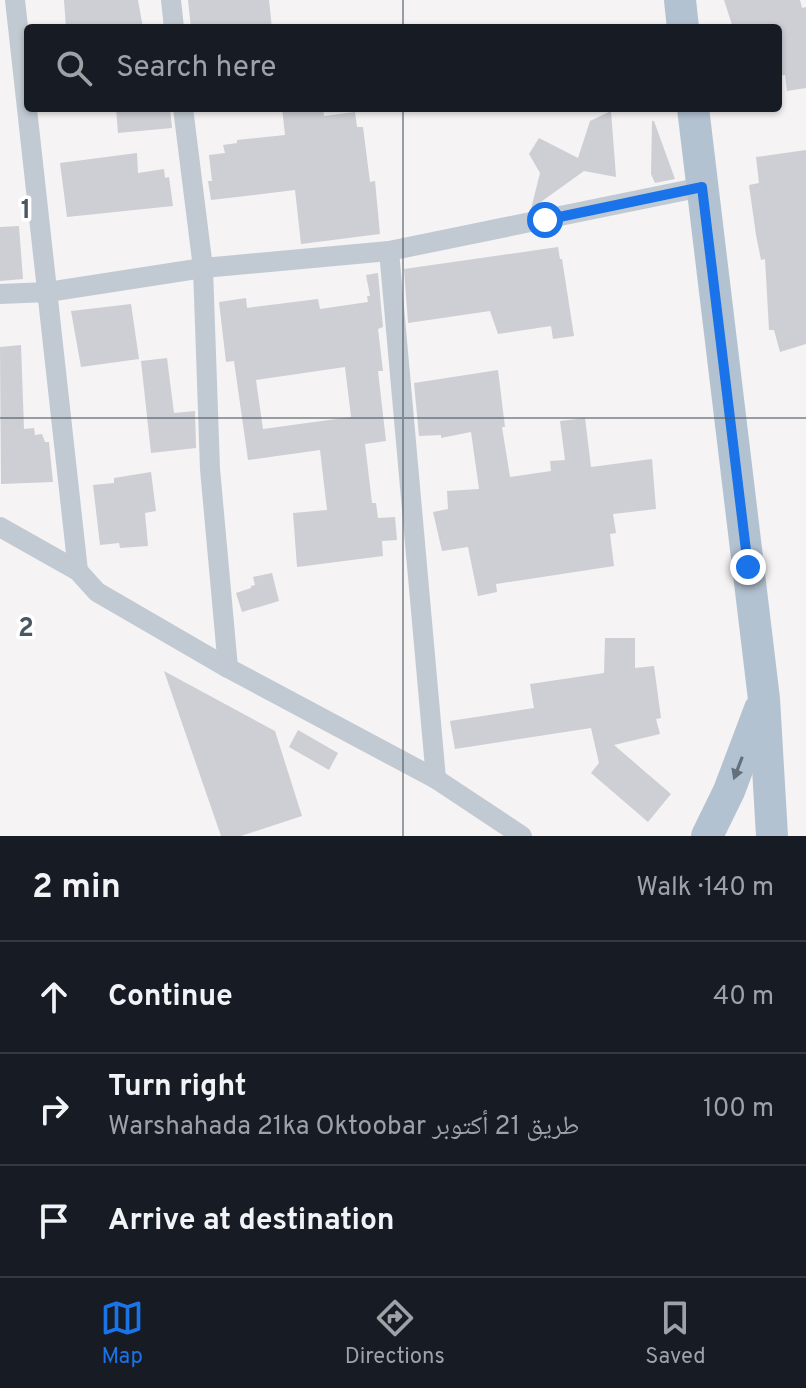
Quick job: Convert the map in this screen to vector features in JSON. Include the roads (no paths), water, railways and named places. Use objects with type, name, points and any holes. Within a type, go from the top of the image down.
[{"type":"main road","points":[[680,0],[683,24]]},
{"type":"main road","points":[[693,112],[764,699],[772,836]]},
{"type":"main road","points":[[707,836],[729,791],[764,699]]},
{"type":"street","points":[[15,0],[24,80]]},
{"type":"street","points":[[171,0],[174,24]]},
{"type":"street","points":[[28,112],[78,571]]},
{"type":"street","points":[[184,112],[203,268],[210,469],[228,668]]},
{"type":"street","points":[[0,294],[48,292],[203,268],[389,251],[702,187]]},
{"type":"street","points":[[389,251],[436,779]]},
{"type":"street","points":[[0,527],[78,571],[97,592],[228,668],[436,779],[522,836]]}]
